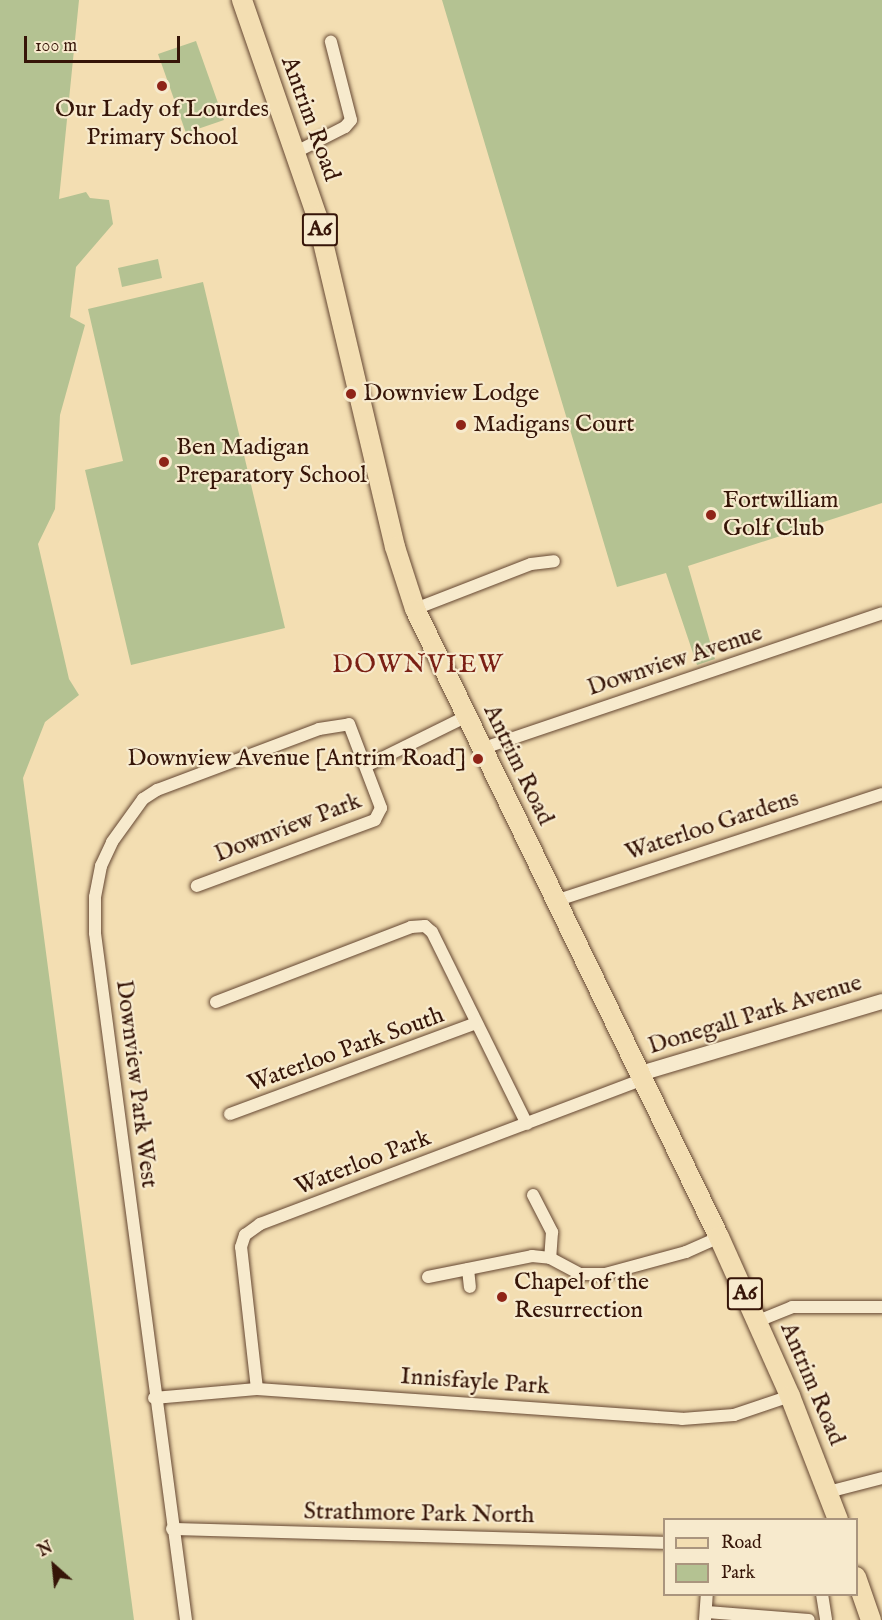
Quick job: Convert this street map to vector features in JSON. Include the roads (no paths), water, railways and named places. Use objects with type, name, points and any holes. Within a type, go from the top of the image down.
[{"type":"main road","name":"Antrim Road","points":[[242,0],[333,277],[392,537],[415,609],[465,717],[719,1237],[790,1396],[837,1518]]},
{"type":"main road","points":[[858,1583],[871,1620]]},
{"type":"street","points":[[294,153],[345,127],[351,120],[331,42]]},
{"type":"street","points":[[415,609],[521,567],[554,561]]},
{"type":"street","name":"Downview Avenue","points":[[482,749],[881,617]]},
{"type":"street","name":"Downview Park","points":[[366,766],[465,717]]},
{"type":"street","name":"Downview Park West","points":[[184,1617],[95,933],[101,866],[133,810],[157,790],[334,724],[348,724],[353,730]]},
{"type":"street","name":"Downview Park","points":[[196,886],[375,820],[381,808],[353,730]]},
{"type":"street","name":"Waterloo Gardens","points":[[555,901],[882,794]]},
{"type":"street","points":[[216,1002],[411,927],[424,926],[432,932],[527,1124]]},
{"type":"street","name":"Donegall Park Avenue","points":[[642,1076],[882,1000]]},
{"type":"street","name":"Waterloo Park South","points":[[230,1114],[476,1023]]},
{"type":"street","name":"Waterloo Park","points":[[257,1389],[241,1247],[245,1235],[260,1224],[527,1124],[642,1076]]},
{"type":"street","points":[[533,1195],[535,1212],[552,1232],[550,1258]]},
{"type":"street","points":[[428,1277],[515,1256],[550,1258],[580,1274],[605,1274],[686,1252],[719,1237]]},
{"type":"street","points":[[468,1269],[470,1287]]},
{"type":"street","points":[[758,1321],[792,1308],[882,1308]]},
{"type":"street","name":"Innisfayle Park","points":[[154,1398],[257,1389],[682,1419],[734,1415],[790,1396]]},
{"type":"street","points":[[828,1492],[882,1478]]},
{"type":"street","name":"Strathmore Park North","points":[[172,1529],[663,1542]]},
{"type":"street","points":[[707,1596],[706,1616],[809,1620]]},
{"type":"street","points":[[822,1596],[826,1620]]},
{"type":"place","name":"Our Lady of Lourdes Primary School","points":[[162,86]]},
{"type":"place","name":"Downview Lodge","points":[[351,394]]},
{"type":"place","name":"Madigans Court","points":[[461,425]]},
{"type":"place","name":"Ben Madigan Preparatory School","points":[[164,462]]},
{"type":"place","name":"Fortwilliam Golf Club","points":[[711,515]]},
{"type":"place","name":"Downview Avenue [Antrim Road]","points":[[478,759]]},
{"type":"place","name":"Chapel of the Resurrection","points":[[502,1297]]},
{"type":"district","name":"DOWNVIEW","points":[[418,665]]}]
